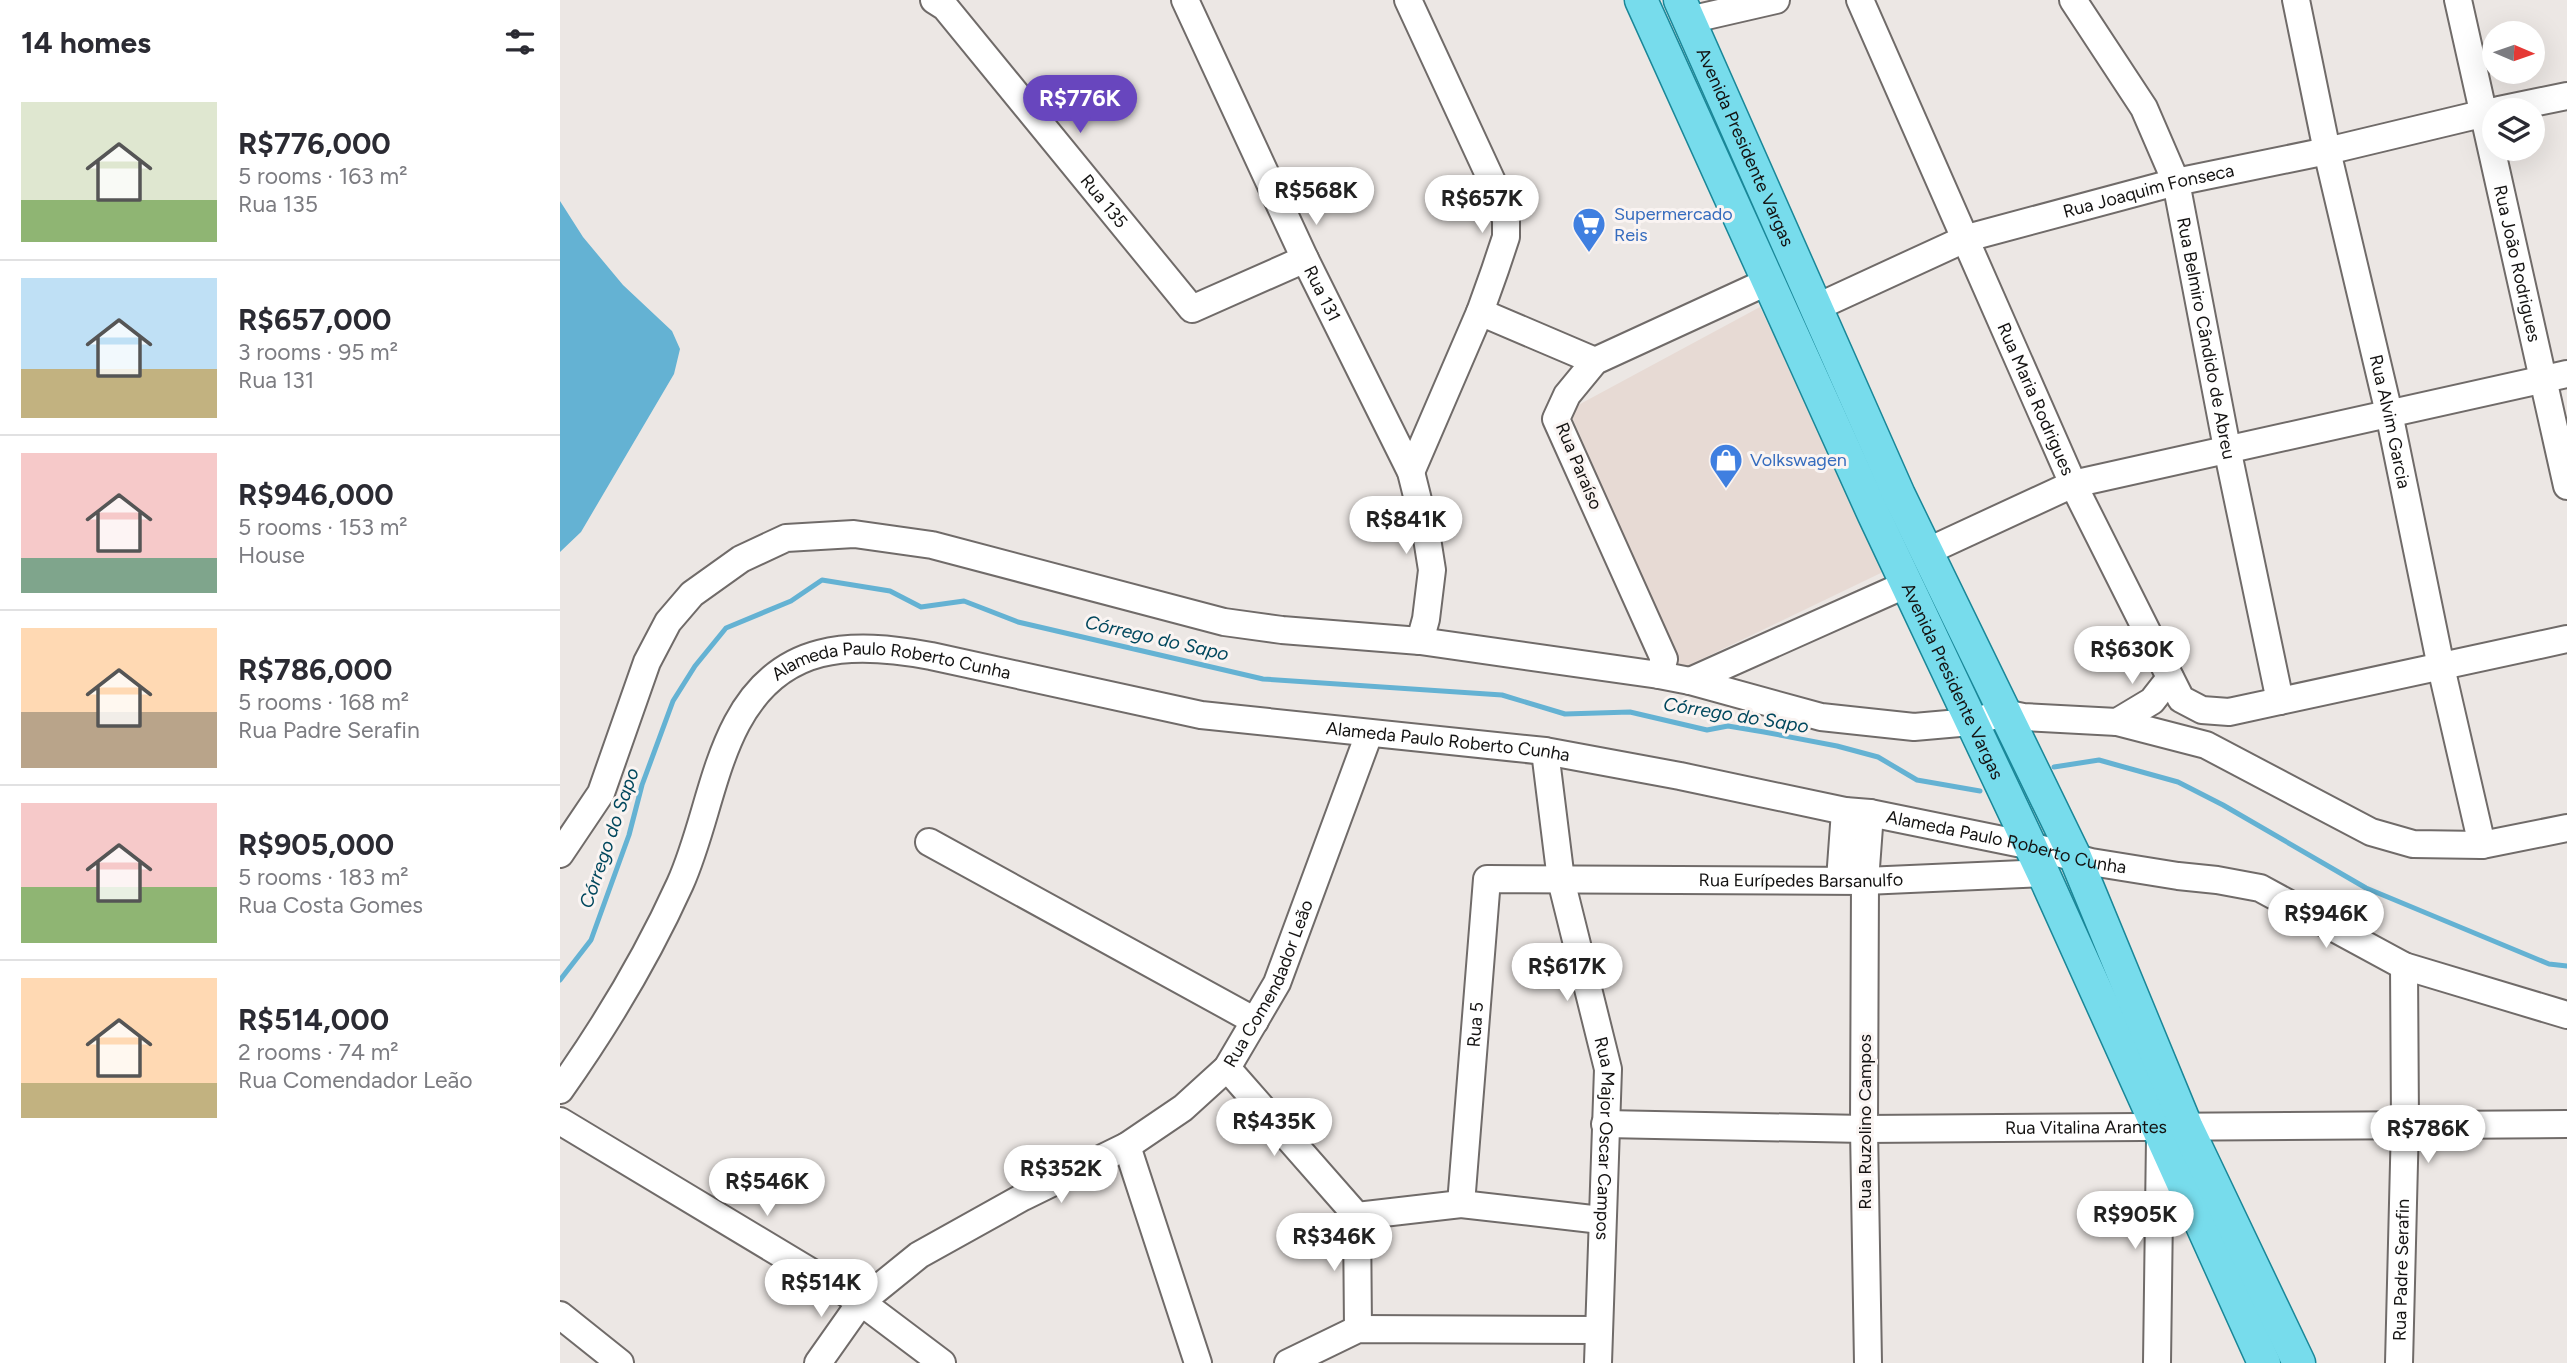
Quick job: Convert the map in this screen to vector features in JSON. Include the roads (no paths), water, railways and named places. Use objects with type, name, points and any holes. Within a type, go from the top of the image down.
[{"type":"main road","name":"Avenida Presidente Vargas","points":[[1647,2],[1769,281],[1907,584],[2028,845],[2168,1131],[2264,1363]]},
{"type":"main road","name":"Avenida Presidente Vargas","points":[[1684,10],[1926,552],[2076,859],[2168,1131],[2299,1363]]},
{"type":"street","name":"Rua 131","points":[[1185,0],[1305,259],[1411,472],[1432,570],[1426,619],[1420,641]]},
{"type":"street","points":[[1408,0],[1502,203],[1506,221],[1506,237],[1480,312],[1411,472]]},
{"type":"street","points":[[1684,10],[1776,0]]},
{"type":"street","name":"Rua Maria Rodrigues","points":[[1860,0],[2073,484],[2181,699],[2202,710],[2229,712],[2567,639]]},
{"type":"street","name":"Rua Belmiro Cândido de Abreu","points":[[2073,0],[2144,108],[2176,182],[2227,448],[2280,701]]},
{"type":"street","name":"Rua Alvim Garcia","points":[[2297,0],[2327,150],[2389,413],[2441,667],[2482,845]]},
{"type":"street","name":"Rua João Rodrigues","points":[[2458,0],[2488,98]]},
{"type":"street","name":"Rua 135","points":[[944,2],[1192,309],[1305,259]]},
{"type":"street","name":"Rua Joaquim Fonseca","points":[[2545,101],[2567,96]]},
{"type":"street","name":"Rua Joaquim Fonseca","points":[[1815,308],[1967,238],[2176,182],[2482,114]]},
{"type":"street","name":"Rua João Rodrigues","points":[[2504,161],[2555,376],[2567,486]]},
{"type":"street","name":"Rua Paraíso","points":[[1659,675],[1664,659],[1556,419],[1567,395],[1595,361],[1769,281]]},
{"type":"street","points":[[1480,312],[1595,361]]},
{"type":"street","points":[[1926,552],[2073,484],[2555,376]]},
{"type":"street","points":[[560,854],[601,793],[647,662],[668,622],[692,594],[741,559],[786,538],[854,534],[932,545],[1224,622],[1282,630],[1420,641],[1659,675],[1821,717],[1914,727],[1971,722],[2004,713],[2023,717],[2117,722],[2206,745],[2371,832],[2413,844],[2482,845],[2567,828]]},
{"type":"street","points":[[1690,681],[1907,584]]},
{"type":"street","name":"Alameda Paulo Roberto Cunha","points":[[560,1090],[632,981],[681,882],[736,725],[753,697],[783,670],[813,655],[848,647],[886,648],[1201,715],[1545,751],[2028,845],[2076,859],[2260,888],[2404,966],[2567,1015]]},
{"type":"street","points":[[2117,722],[2152,701],[2170,678]]},
{"type":"street","name":"Rua Comendador Leão","points":[[818,1363],[861,1302],[919,1255],[1023,1197],[1128,1146],[1183,1108],[1227,1068],[1277,983],[1369,734]]},
{"type":"street","name":"Rua Major Oscar Campos","points":[[1545,751],[1561,880],[1608,1069],[1598,1363]]},
{"type":"street","name":"Rua Ruzolino Campos","points":[[1857,812],[1853,880],[1864,1129],[1868,1363]]},
{"type":"street","points":[[929,842],[1255,1021]]},
{"type":"street","name":"Rua Eurípedes Barsanulfo","points":[[1561,880],[1853,880],[2043,873]]},
{"type":"street","name":"Rua 5","points":[[1461,1204],[1487,879],[1561,880]]},
{"type":"street","name":"Rua Padre Serafin","points":[[2399,1363],[2405,1123],[2404,966]]},
{"type":"street","points":[[1227,1068],[1357,1216],[1358,1329]]},
{"type":"street","points":[[560,1121],[861,1302],[942,1363]]},
{"type":"street","name":"Rua Vitalina Arantes","points":[[1605,1124],[2168,1131],[2405,1123],[2567,1124]]},
{"type":"street","points":[[2157,1363],[2168,1131]]},
{"type":"street","points":[[1128,1146],[1198,1363]]},
{"type":"street","points":[[1357,1216],[1461,1204],[1601,1220]]},
{"type":"street","points":[[560,1315],[620,1363]]},
{"type":"street","points":[[1288,1363],[1358,1329],[1598,1330]]},
{"type":"water","points":[[560,201],[583,237],[623,285],[672,331],[680,349],[674,374],[581,532],[560,552]]},
{"type":"waterway","name":"Córrego do Sapo","points":[[560,980],[591,940],[673,701],[695,666],[726,628],[791,601],[822,580],[890,591],[921,607],[964,601],[1018,622],[1263,679],[1502,695],[1565,714],[1630,712],[1707,730],[1728,726],[1764,732],[1878,757],[1917,780],[1980,791]]},
{"type":"waterway","name":"Córrego do Sapo","points":[[2054,767],[2099,760],[2178,782],[2366,888],[2549,964],[2567,966]]},
{"type":"place","name":"Supermercado Reis","points":[[1589,254]]},
{"type":"place","name":"Volkswagen","points":[[1726,490]]}]
